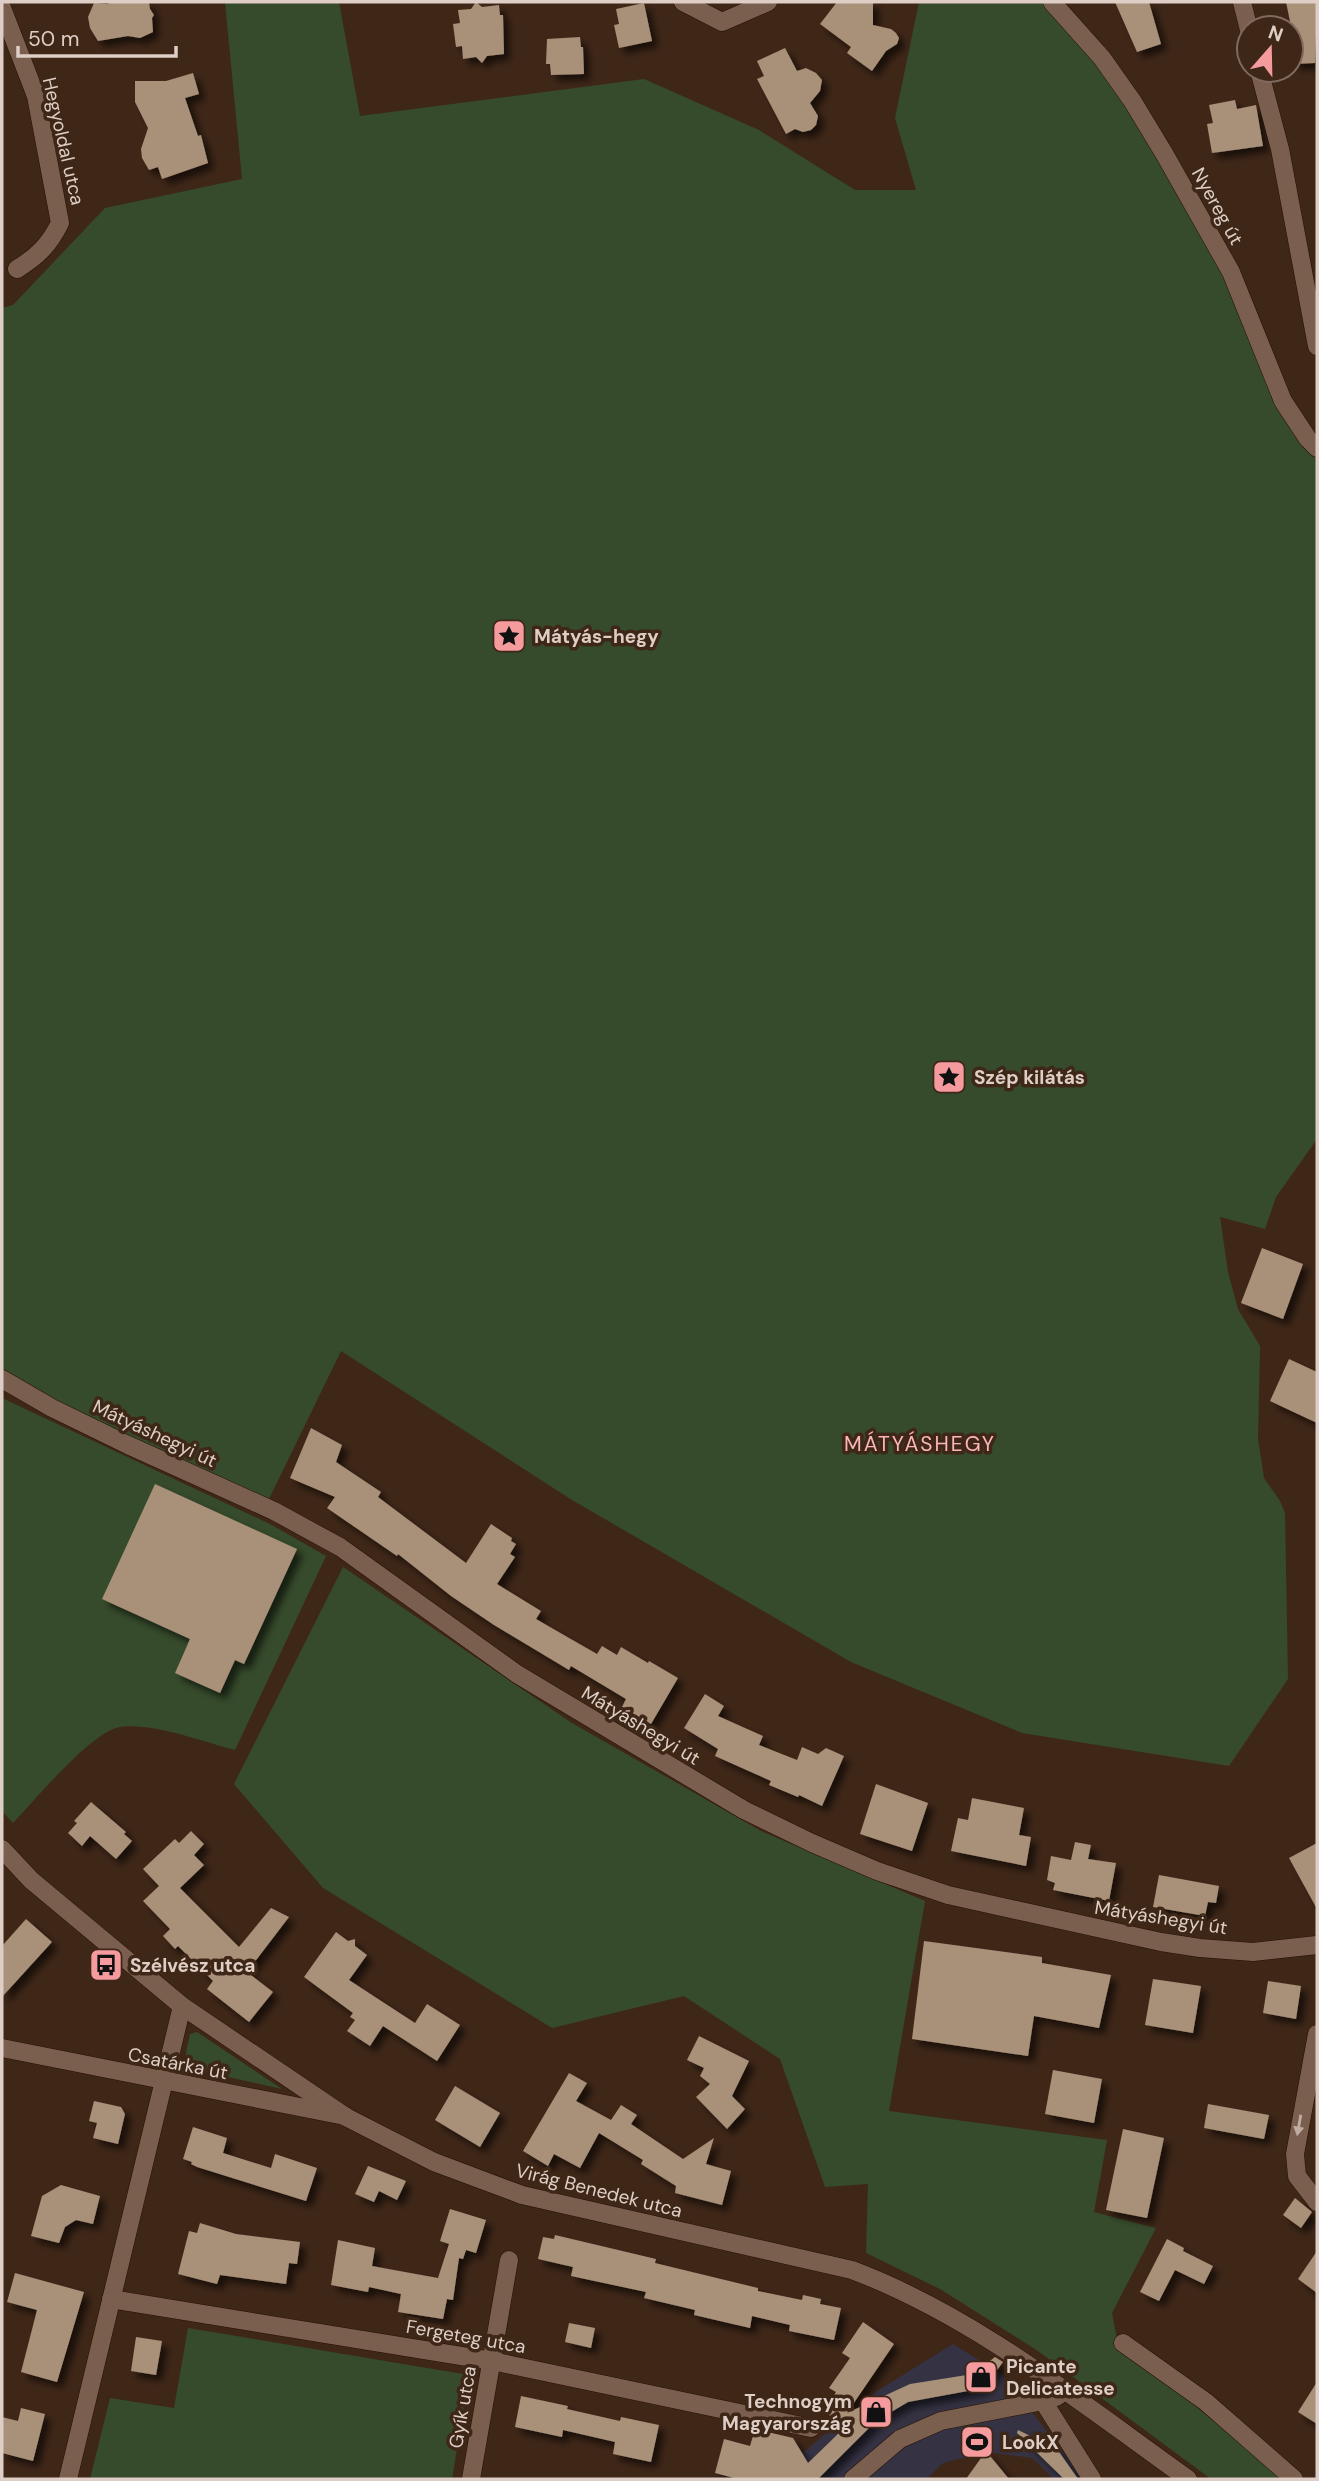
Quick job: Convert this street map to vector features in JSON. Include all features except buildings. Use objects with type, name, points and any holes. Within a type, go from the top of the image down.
[{"type":"street","points":[[683,2],[722,22],[768,2]]},
{"type":"street","name":"Nyereg út","points":[[1052,2],[1102,58],[1159,144],[1231,272],[1283,401],[1317,448]]},
{"type":"street","name":"Hegyoldal utca","points":[[2,8],[36,96],[60,223],[36,258],[17,269]]},
{"type":"street","points":[[1263,84],[1280,149],[1317,345]]},
{"type":"street","name":"Mátyáshegyi út","points":[[2,1380],[128,1445],[274,1511],[340,1547],[517,1674],[744,1810],[823,1848],[877,1871],[948,1895],[1161,1941],[1200,1948],[1253,1952],[1317,1945]]},
{"type":"street","name":"Virág Benedek utca","points":[[2,1849],[31,1880],[182,2006],[346,2117],[434,2162],[522,2195],[852,2270],[894,2286],[934,2306],[1041,2372],[1188,2479]]},
{"type":"street","points":[[68,2479],[182,2006]]},
{"type":"street","points":[[1317,2034],[1295,2154],[1297,2176],[1317,2203]]},
{"type":"street","name":"Csatárka út","points":[[2,2048],[346,2117]]},
{"type":"street","name":"Gyík utca","points":[[471,2479],[509,2260]]},
{"type":"street","name":"Fergeteg utca","points":[[111,2299],[492,2361],[811,2428]]},
{"type":"street","points":[[1123,2343],[1206,2402],[1294,2479]]},
{"type":"street","points":[[853,2479],[900,2439],[941,2421],[1043,2401],[1065,2391]]},
{"type":"street","points":[[1043,2401],[1092,2479]]},
{"type":"shaded area","points":[[953,2344],[1003,2375],[1084,2479],[1054,2479],[1032,2458],[987,2452],[943,2463],[927,2479],[771,2479],[877,2391]]},
{"type":"green space","points":[[225,2],[339,2],[360,116],[644,79],[759,130],[855,190],[916,190],[895,118],[919,2],[1052,2],[1165,155],[1283,401],[1317,448],[1317,1139],[1276,1197],[1265,1229],[1220,1217],[1228,1272],[1238,1309],[1260,1346],[1258,1439],[1264,1478],[1285,1513],[1288,1679],[1229,1766],[1022,1733],[851,1662],[572,1500],[341,1351],[268,1501],[80,1414],[2,1372],[2,308],[13,305],[105,208],[242,179]]},
{"type":"green space","points":[[2,1398],[270,1524],[326,1556],[235,1750],[147,1727],[120,1727],[94,1741],[79,1754],[13,1823],[2,1811]]},
{"type":"green space","points":[[343,1567],[572,1723],[761,1831],[925,1901],[889,2111],[1107,2140],[1094,2212],[1156,2228],[1112,2313],[1118,2344],[1245,2446],[1281,2479],[1211,2479],[1038,2351],[940,2289],[866,2253],[868,2184],[825,2187],[780,2059],[684,1996],[552,2028],[323,1888],[234,1784]]},
{"type":"green space","points":[[197,2032],[282,2089],[183,2067],[190,2034]]},
{"type":"green space","points":[[188,2328],[469,2375],[452,2479],[90,2479],[110,2398],[174,2408]]},
{"type":"place","name":"Mátyás-hegy","points":[[509,636]]},
{"type":"place","name":"Szép kilátás","points":[[949,1077]]},
{"type":"place","name":"Szélvész utca","points":[[106,1965]]},
{"type":"place","name":"Picante Delicatesse","points":[[981,2377]]},
{"type":"place","name":"Technogym Magyarország","points":[[876,2412]]},
{"type":"place","name":"LookX","points":[[977,2442]]},
{"type":"district","name":"MÁTYÁSHEGY","points":[[920,1444]]}]
